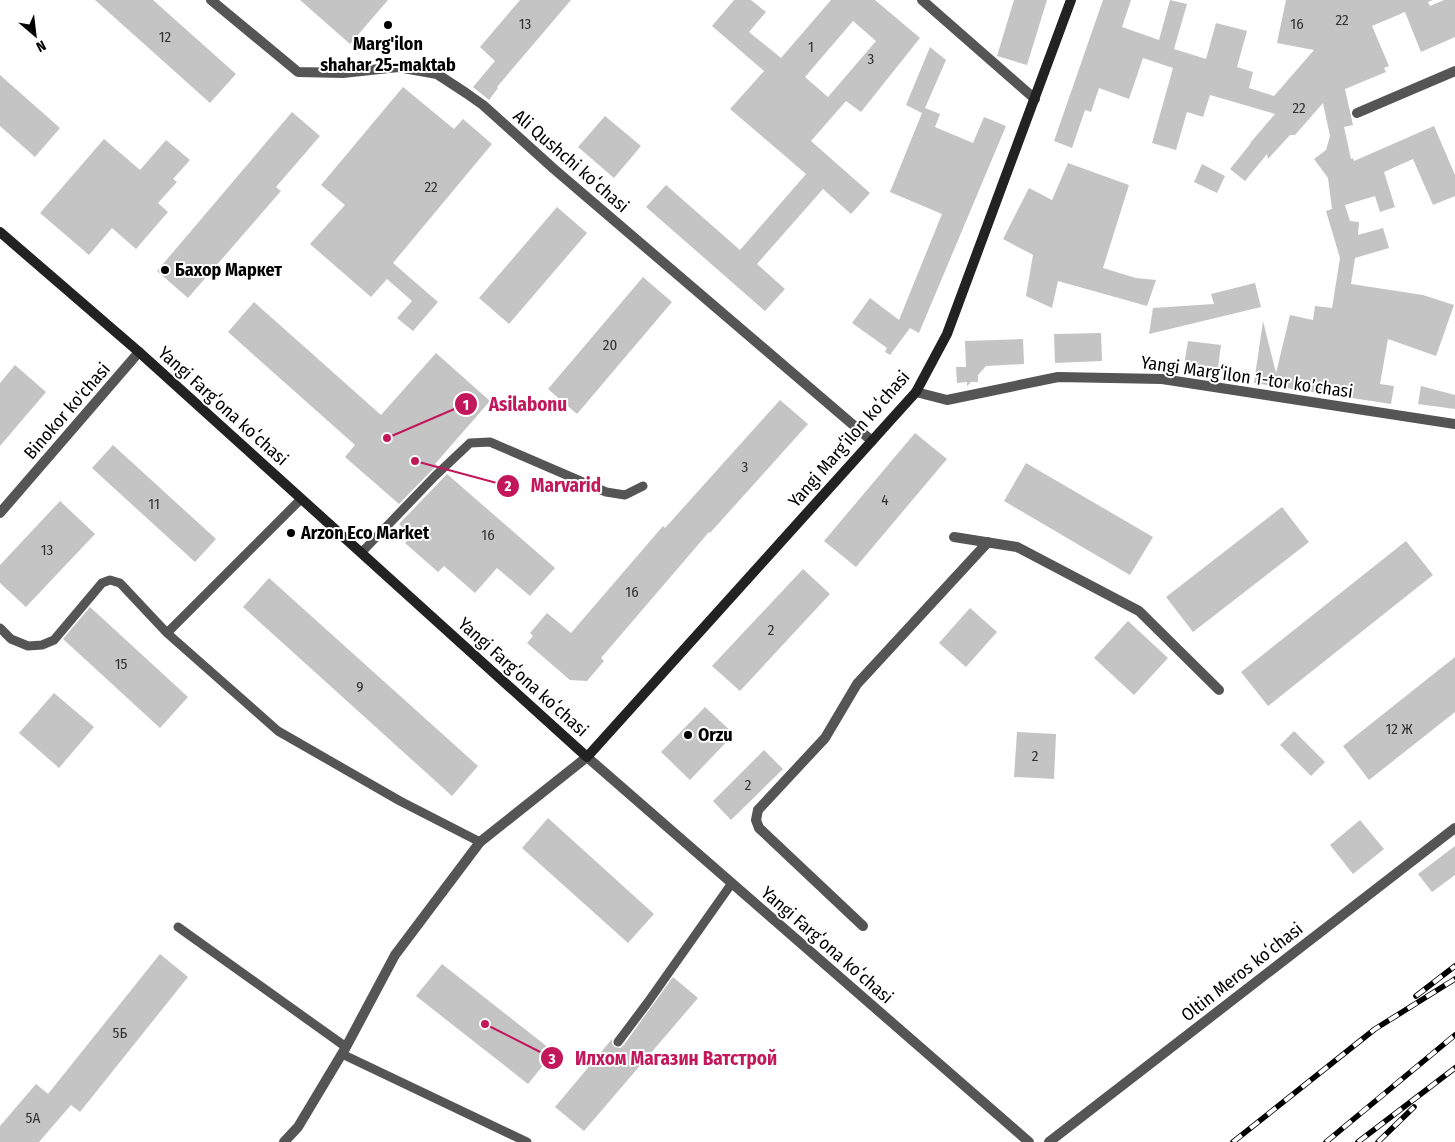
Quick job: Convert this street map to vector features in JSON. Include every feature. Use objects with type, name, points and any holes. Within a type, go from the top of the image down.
[{"type":"main road","name":"Yangi Margʻilon koʻchasi","points":[[587,757],[916,392],[947,334],[1071,0]]},
{"type":"main road","name":"Yangi Fargʻona koʻchasi","points":[[0,232],[139,352],[587,757]]},
{"type":"street","name":"Ali Qushchi koʻchasi","points":[[211,0],[298,72],[343,74],[398,68],[437,74],[466,93],[872,441]]},
{"type":"street","points":[[922,0],[1035,99]]},
{"type":"street","points":[[1356,113],[1455,71]]},
{"type":"street","name":"Binokor ko'chasi","points":[[2,507],[139,352]]},
{"type":"street","name":"Yangi Margʻilon 1-tor koʼchasi","points":[[916,392],[947,400],[1058,377],[1162,379],[1455,424]]},
{"type":"street","points":[[954,537],[1017,546],[1139,611],[1219,690]]},
{"type":"street","points":[[863,926],[759,828],[756,820],[758,810],[825,738],[857,684],[988,542]]},
{"type":"street","points":[[284,1142],[298,1127],[344,1051],[395,955],[480,842],[587,757]]},
{"type":"street","name":"Yangi Fargʻona koʻchasi","points":[[587,757],[1029,1142]]},
{"type":"street","name":"Oltin Meros koʻchasi","points":[[1049,1142],[1455,828]]},
{"type":"lane","points":[[361,553],[435,476],[470,444],[490,442],[606,492],[625,496],[644,486]]},
{"type":"lane","points":[[167,633],[301,498]]},
{"type":"lane","points":[[0,628],[11,639],[28,646],[42,645],[54,640],[102,583],[110,580],[120,583],[167,633],[278,731],[400,801],[480,842]]},
{"type":"lane","points":[[618,1042],[732,883]]},
{"type":"lane","points":[[178,928],[344,1051],[527,1142]]},
{"type":"building","points":[[95,0],[153,0],[236,74],[210,103]]},
{"type":"building","points":[[300,0],[388,0],[350,44]]},
{"type":"building","points":[[520,0],[571,0],[497,87],[489,100],[473,87],[495,61],[480,47]]},
{"type":"building","points":[[734,0],[751,0],[766,12],[749,32],[781,58],[831,0],[875,0],[920,38],[861,112],[846,101],[811,141],[870,193],[851,214],[823,189],[757,264],[785,289],[765,311],[646,207],[666,185],[740,250],[806,174],[730,109],[764,71],[712,26]],"holes":[[[853,21],[876,41],[828,97],[805,77]]]},
{"type":"building","points":[[1014,0],[1047,0],[1027,65],[997,56]]},
{"type":"building","points":[[1103,0],[1131,0],[1122,27],[1159,40],[1170,0],[1187,4],[1174,49],[1206,59],[1216,23],[1247,31],[1237,67],[1253,72],[1249,88],[1274,96],[1314,50],[1277,43],[1286,0],[1433,0],[1428,2],[1430,6],[1444,0],[1455,0],[1455,37],[1421,52],[1405,12],[1372,26],[1389,66],[1384,68],[1386,72],[1345,89],[1353,125],[1344,127],[1351,159],[1353,158],[1354,161],[1434,126],[1455,175],[1455,196],[1433,205],[1413,159],[1384,172],[1395,207],[1380,212],[1375,196],[1345,205],[1350,221],[1359,222],[1358,235],[1383,228],[1389,248],[1355,258],[1351,284],[1423,295],[1454,305],[1436,356],[1388,339],[1380,384],[1394,386],[1391,404],[1254,383],[1263,321],[1276,373],[1290,315],[1313,320],[1315,306],[1332,308],[1340,258],[1326,211],[1332,209],[1328,178],[1314,159],[1326,150],[1330,136],[1323,103],[1295,135],[1290,135],[1268,159],[1267,154],[1245,181],[1230,169],[1275,114],[1210,95],[1203,117],[1187,112],[1176,150],[1152,143],[1173,68],[1143,58],[1129,99],[1099,88],[1091,112],[1085,110],[1072,148],[1054,141]]},
{"type":"building","points":[[930,47],[946,60],[925,108],[940,114],[935,127],[973,143],[984,117],[1006,126],[919,333],[910,328],[890,355],[885,352],[887,348],[852,323],[870,298],[899,320],[942,214],[890,192],[922,113],[906,105]]},
{"type":"building","points":[[0,75],[60,128],[35,157],[0,126]]},
{"type":"building","points":[[403,87],[454,129],[463,119],[492,144],[393,263],[438,302],[413,331],[397,318],[412,301],[387,279],[371,297],[310,244],[345,205],[321,185]]},
{"type":"building","points":[[292,112],[320,136],[276,187],[281,191],[188,298],[157,271]]},
{"type":"building","points":[[605,116],[641,146],[614,178],[578,147]]},
{"type":"building","points":[[104,139],[140,170],[166,140],[190,160],[173,179],[177,182],[158,203],[168,212],[136,249],[112,228],[89,255],[40,213]]},
{"type":"building","points":[[1068,163],[1129,185],[1103,268],[1136,278],[1156,280],[1147,306],[1058,281],[1052,308],[1026,296],[1033,255],[1003,239],[1029,188],[1052,200]]},
{"type":"building","points":[[1202,164],[1225,176],[1217,193],[1194,182]]},
{"type":"building","points":[[557,207],[587,233],[509,324],[479,298]]},
{"type":"building","points":[[643,277],[672,302],[577,414],[548,389]]},
{"type":"building","points":[[1255,283],[1261,307],[1149,334],[1153,308],[1214,304],[1211,294]]},
{"type":"building","points":[[254,302],[381,415],[436,353],[490,401],[435,464],[437,465],[399,504],[345,457],[355,445],[228,332]]},
{"type":"building","points":[[1101,333],[1102,361],[1055,363],[1054,334]]},
{"type":"building","points":[[1023,339],[1024,364],[986,366],[978,375],[978,382],[971,382],[967,386],[967,382],[957,383],[956,367],[966,367],[965,341]]},
{"type":"building","points":[[1188,341],[1221,345],[1217,375],[1183,371]]},
{"type":"building","points":[[15,365],[46,392],[0,446],[0,383]]},
{"type":"building","points":[[1421,386],[1455,395],[1455,409],[1418,404]]},
{"type":"building","points":[[780,400],[808,424],[709,532],[601,658],[604,661],[587,681],[570,680],[527,643],[533,636],[530,633],[547,613],[571,633],[663,526],[665,528]]},
{"type":"building","points":[[915,433],[947,459],[856,567],[824,541]]},
{"type":"building","points":[[113,445],[216,539],[195,562],[92,468]]},
{"type":"building","points":[[1026,463],[1153,537],[1130,575],[1004,501]]},
{"type":"building","points":[[447,474],[555,568],[530,596],[497,568],[475,593],[444,566],[438,572],[405,543],[412,536],[399,524]]},
{"type":"building","points":[[60,501],[95,534],[26,607],[0,583],[0,565]]},
{"type":"building","points":[[1282,507],[1309,542],[1193,632],[1166,597]]},
{"type":"building","points":[[1406,541],[1433,575],[1268,706],[1241,672]]},
{"type":"building","points":[[803,569],[830,594],[740,691],[712,666]]},
{"type":"building","points":[[269,578],[478,766],[452,796],[243,607]]},
{"type":"building","points":[[90,607],[188,697],[160,728],[63,639]]},
{"type":"building","points":[[970,608],[997,632],[966,667],[939,643]]},
{"type":"building","points":[[1128,621],[1168,658],[1134,695],[1094,658]]},
{"type":"building","points":[[1455,657],[1455,712],[1369,780],[1343,746]]},
{"type":"building","points":[[54,693],[94,727],[59,768],[19,733]]},
{"type":"building","points":[[705,707],[734,734],[690,780],[661,752]]},
{"type":"building","points":[[1294,731],[1325,762],[1311,776],[1280,745]]},
{"type":"building","points":[[1017,732],[1056,734],[1054,779],[1014,777]]},
{"type":"building","points":[[764,750],[783,769],[731,820],[713,801]]},
{"type":"building","points":[[548,818],[654,914],[628,943],[522,848]]},
{"type":"building","points":[[1360,820],[1384,849],[1353,874],[1330,845]]},
{"type":"building","points":[[1455,846],[1455,875],[1432,892],[1418,874]]},
{"type":"building","points":[[160,954],[188,977],[80,1112],[71,1105],[39,1142],[0,1142],[0,1126],[36,1084],[48,1094]]},
{"type":"building","points":[[442,964],[554,1052],[528,1084],[416,996]]},
{"type":"building","points":[[673,977],[698,998],[584,1131],[555,1107],[612,1039],[612,1044],[615,1047],[620,1048],[623,1046]]},
{"type":"railway","points":[[1416,996],[1455,966]]},
{"type":"railway","points":[[1233,1142],[1375,1029],[1455,979]]},
{"type":"railway","points":[[1326,1142],[1455,1035]]},
{"type":"railway","points":[[1358,1142],[1455,1068]]},
{"type":"railway","points":[[1378,1142],[1414,1107]]},
{"type":"place","name":"Marg'ilon shahar 25-maktab","points":[[388,25]]},
{"type":"place","name":"Бахор Маркет","points":[[165,270]]},
{"type":"place","name":"Asilabonu","points":[[387,438]]},
{"type":"place","name":"Marvarid","points":[[415,461]]},
{"type":"place","name":"Arzon Eco Market","points":[[291,533]]},
{"type":"place","name":"Orzu","points":[[688,735]]},
{"type":"place","name":"Илхом Магазин Ватстрой","points":[[485,1024]]}]
